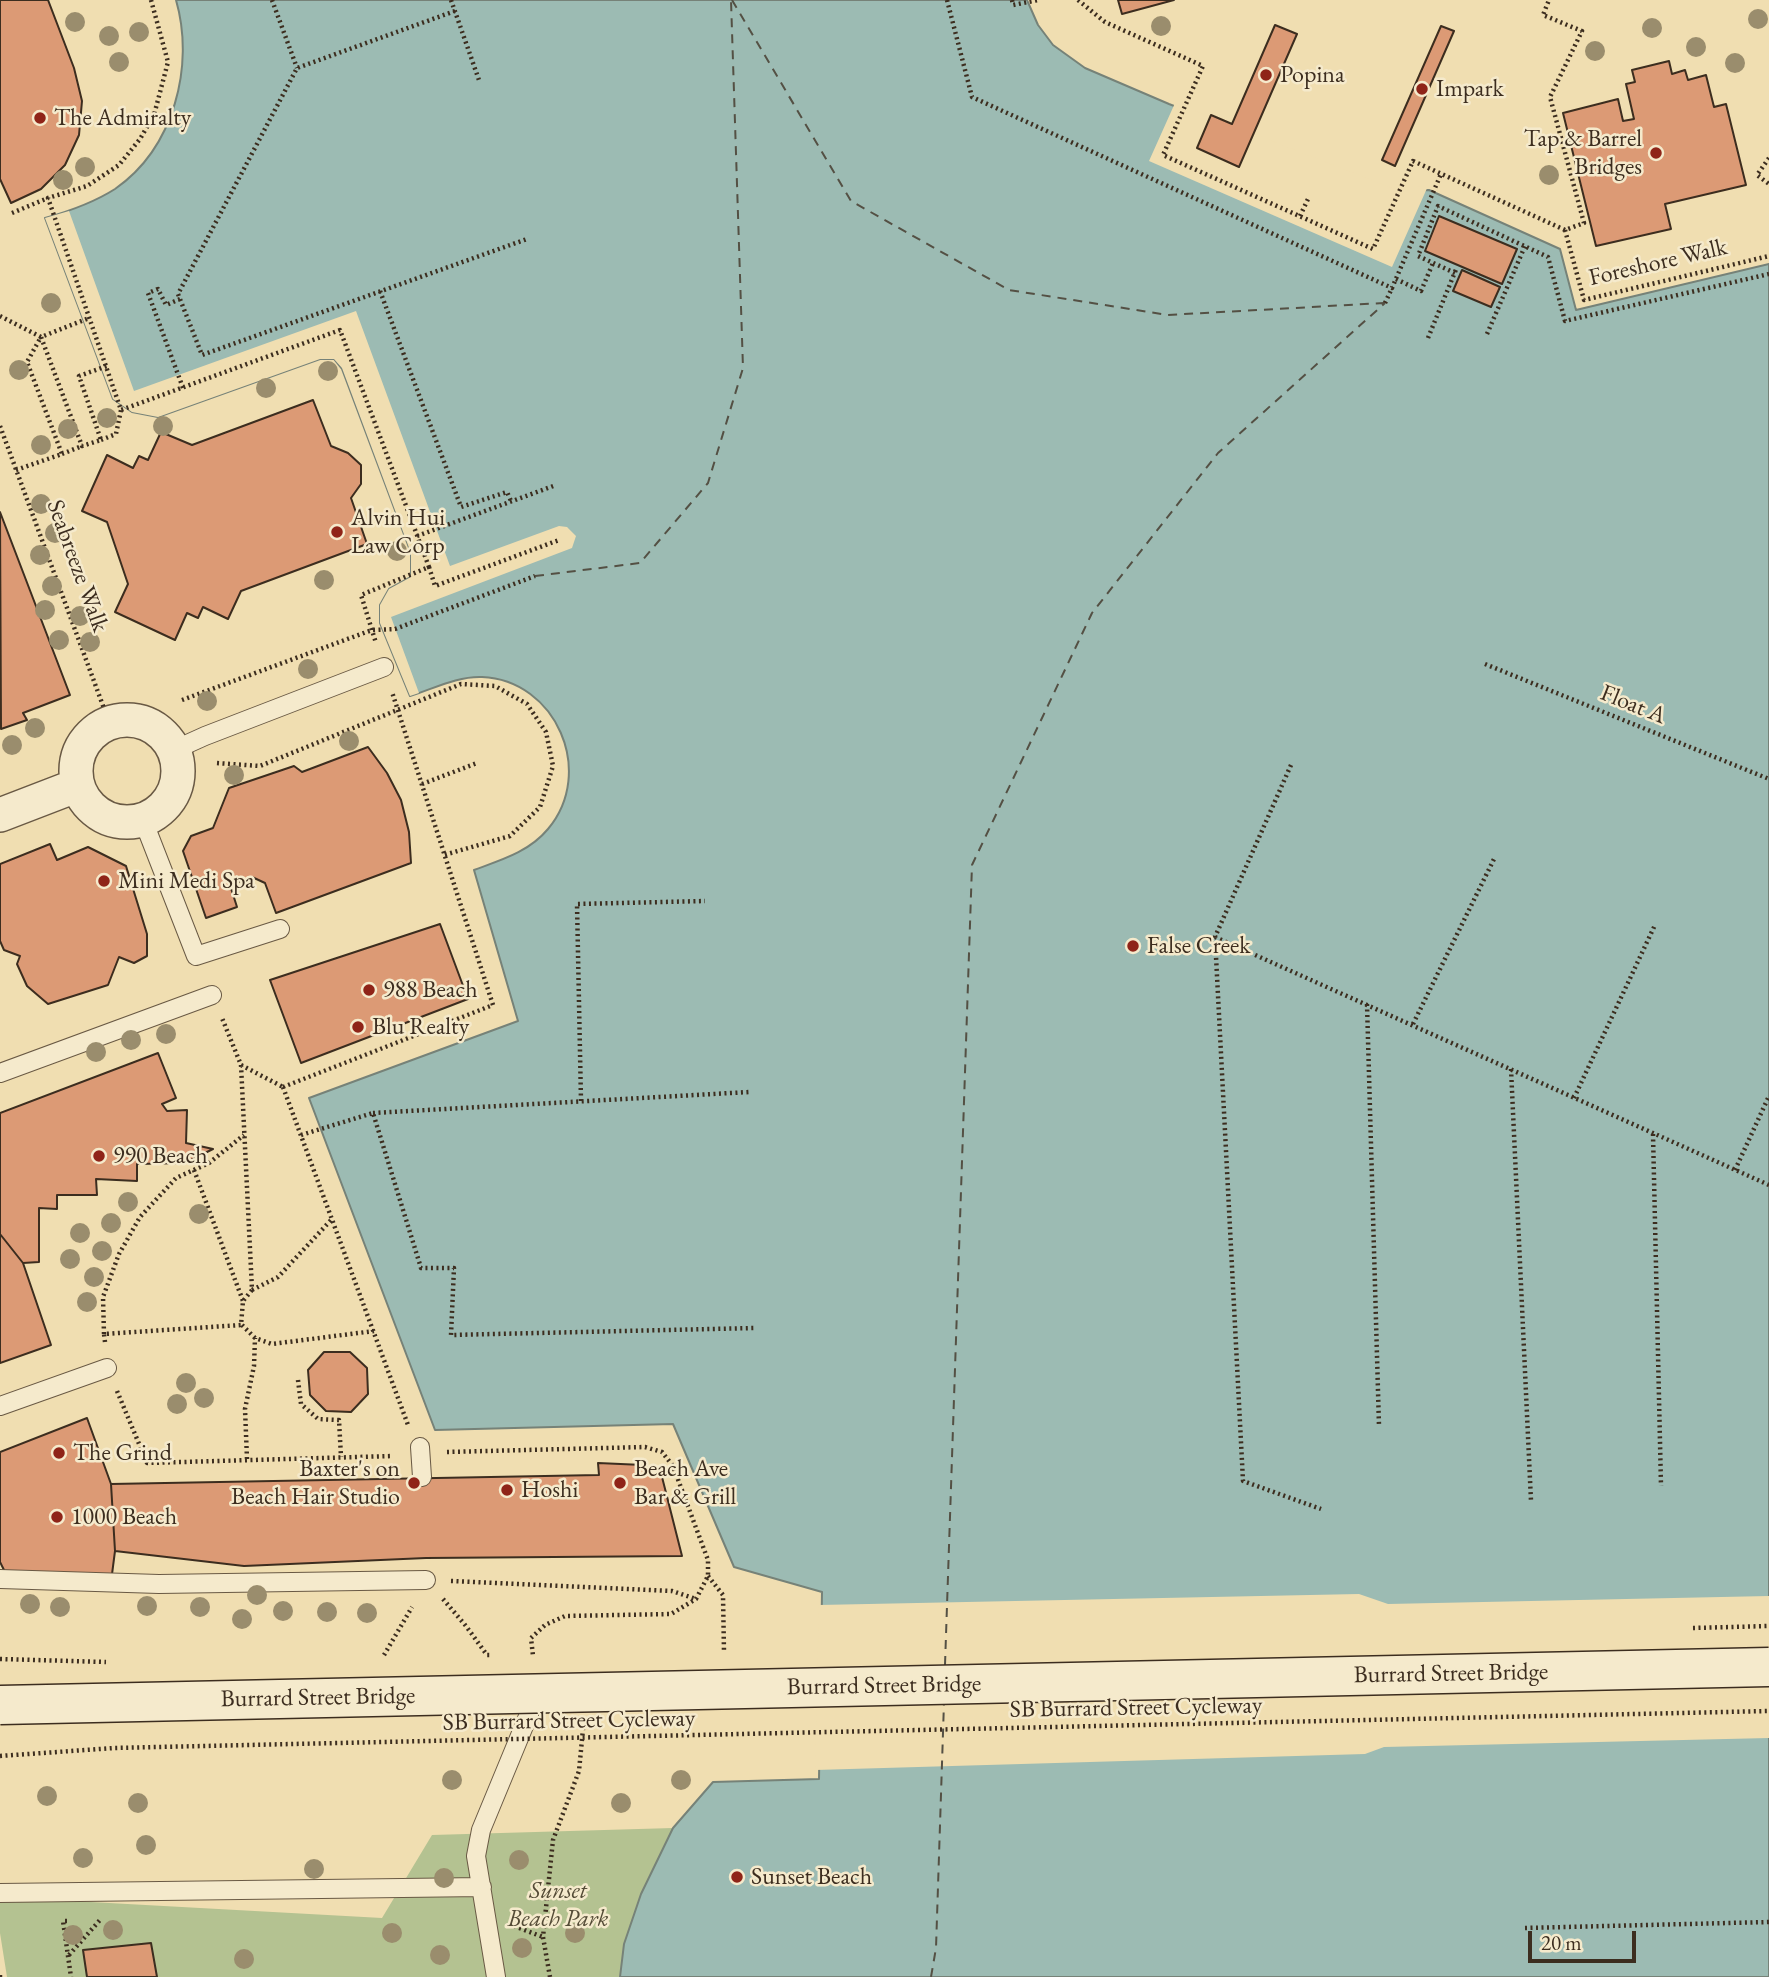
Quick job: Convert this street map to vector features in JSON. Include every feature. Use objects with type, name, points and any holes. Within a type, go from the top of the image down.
[{"type":"main road","name":"Burrard Street Bridge","points":[[0,1705],[1769,1667]]},
{"type":"street","points":[[140,720],[154,726],[166,737],[174,750],[178,778],[174,792],[167,804],[156,814],[143,820],[111,820],[96,812],[85,800],[78,785],[75,773],[80,747],[98,727],[109,722],[140,720]]},
{"type":"street","points":[[0,815],[78,785]]},
{"type":"lane","points":[[174,750],[384,667]]},
{"type":"lane","points":[[143,820],[196,956],[280,929]]},
{"type":"lane","points":[[0,1073],[212,995]]},
{"type":"lane","points":[[0,1406],[107,1368]]},
{"type":"lane","points":[[420,1447],[422,1478]]},
{"type":"lane","points":[[0,1579],[159,1584],[426,1580]]},
{"type":"lane","points":[[496,1977],[476,1856],[481,1830],[536,1697],[761,1697]]},
{"type":"lane","points":[[0,1893],[482,1887]]},
{"type":"path","points":[[12,213],[87,186],[120,165],[141,139],[154,115],[168,62],[151,0]]},
{"type":"path","points":[[272,0],[297,68]]},
{"type":"path","points":[[451,0],[480,83]]},
{"type":"path","points":[[947,0],[972,97],[1392,288]]},
{"type":"path","points":[[1012,0],[1013,5],[1038,0]]},
{"type":"path","points":[[1078,0],[1105,22],[1203,66],[1163,155],[1373,249],[1413,161],[1565,230],[1584,223],[1550,97],[1583,31],[1543,15],[1549,0]]},
{"type":"path","points":[[455,11],[297,68],[178,294],[202,355],[527,239]]},
{"type":"path","points":[[1769,158],[1757,175],[1769,184]]},
{"type":"path","points":[[1385,303],[1441,174]]},
{"type":"path","points":[[16,470],[116,434],[121,410],[48,198]]},
{"type":"path","points":[[1300,216],[1308,199]]},
{"type":"path","points":[[1428,338],[1456,270],[1418,256],[1438,206],[1548,257],[1565,321],[1769,274]]},
{"type":"path","name":"Foreshore Walk","points":[[1565,230],[1584,300],[1769,256]]},
{"type":"path","points":[[1487,334],[1525,246]]},
{"type":"path","points":[[1396,279],[1421,291],[1433,263]]},
{"type":"path","points":[[180,299],[166,305],[158,289],[148,293],[183,388]]},
{"type":"path","points":[[380,291],[461,507],[507,492],[508,502]]},
{"type":"path","points":[[0,316],[41,337],[82,446]]},
{"type":"path","points":[[62,454],[27,362],[41,337],[89,318]]},
{"type":"path","points":[[121,410],[340,330],[435,586],[559,540]]},
{"type":"path","points":[[101,440],[79,376],[107,366]]},
{"type":"path","name":"Seabreeze Walk","points":[[0,426],[109,722]]},
{"type":"path","points":[[417,536],[556,485]]},
{"type":"path","points":[[283,1087],[493,1004],[361,595],[429,567]]},
{"type":"path","points":[[182,700],[372,630],[395,629],[535,576]]},
{"type":"path","name":"Float A","points":[[1485,664],[1769,779]]},
{"type":"path","points":[[209,762],[260,766],[461,684],[495,686],[527,704],[545,732],[553,766],[540,807],[510,836],[444,855]]},
{"type":"path","points":[[422,784],[477,763]]},
{"type":"path","points":[[1290,765],[1214,937],[1243,1480],[1321,1509]]},
{"type":"path","points":[[1413,1024],[1494,859]]},
{"type":"path","points":[[581,1101],[577,904],[705,901]]},
{"type":"path","points":[[1574,1098],[1655,925]]},
{"type":"path","points":[[1214,937],[1769,1185]]},
{"type":"path","points":[[1367,1004],[1379,1426]]},
{"type":"path","points":[[252,1290],[241,1065],[283,1087],[411,1435],[420,1447],[436,1452],[645,1447],[662,1452],[673,1465],[708,1560],[708,1576],[696,1599],[671,1615],[565,1616],[545,1625]]},
{"type":"path","points":[[1511,1069],[1531,1501]]},
{"type":"path","points":[[300,1135],[373,1113],[749,1091]]},
{"type":"path","points":[[1735,1170],[1769,1096]]},
{"type":"path","points":[[373,1113],[421,1268],[454,1268],[451,1335],[755,1328]]},
{"type":"path","points":[[244,1134],[209,1163],[176,1178],[140,1217],[103,1297],[107,1368],[147,1463],[399,1456]]},
{"type":"path","points":[[1653,1134],[1661,1486]]},
{"type":"path","points":[[194,1170],[243,1301],[241,1325]]},
{"type":"path","points":[[243,1301],[252,1290],[278,1277],[332,1219]]},
{"type":"path","points":[[104,1334],[241,1325],[255,1338],[272,1344],[374,1331]]},
{"type":"path","points":[[247,1460],[245,1409],[254,1366],[255,1338]]},
{"type":"path","points":[[298,1380],[301,1404],[318,1419],[339,1420],[341,1457]]},
{"type":"path","points":[[708,1576],[723,1595],[724,1659]]},
{"type":"path","points":[[426,1580],[672,1591],[696,1599]]},
{"type":"path","points":[[426,1580],[487,1655]]},
{"type":"path","points":[[384,1655],[400,1630]]},
{"type":"path","name":"SB Burrard Street Cycleway","points":[[0,1756],[114,1748],[1769,1712]]},
{"type":"path","points":[[550,1977],[543,1937],[553,1840],[579,1771]]},
{"type":"path","points":[[68,1956],[100,1920]]},
{"type":"path","points":[[88,1921],[108,1920]]},
{"type":"path","points":[[71,1977],[63,1921],[76,1921]]},
{"type":"path","points":[[1525,1928],[1769,1922]]},
{"type":"green space","name":"Sunset Beach Park","points":[[673,1828],[633,1919],[620,1977],[7,1977],[0,1933],[0,1897],[382,1918],[432,1835]]},
{"type":"water","name":"False Creek","points":[[176,0],[1027,0],[1038,25],[1053,45],[1085,68],[1391,191],[1429,190],[1560,249],[1576,310],[1769,264],[1769,1977],[620,1977],[624,1944],[641,1894],[673,1828],[713,1782],[819,1779],[822,1592],[734,1567],[673,1424],[435,1430],[309,1098],[518,1021],[474,870],[523,849],[548,829],[562,806],[568,782],[568,757],[561,733],[548,711],[530,694],[508,682],[473,677],[410,696],[380,623],[380,605],[389,589],[411,577],[411,553],[342,369],[334,359],[320,359],[158,417],[132,412],[113,399],[45,218],[81,206],[115,189],[135,172],[152,151],[175,104],[181,78],[183,52]]},
{"type":"pier","points":[[1175,103],[1392,188],[1428,186],[1392,267],[1149,161]]},
{"type":"pier","points":[[69,211],[134,391],[356,311],[450,566],[559,526],[567,527],[576,536],[572,548],[391,617],[419,693],[410,696],[380,623],[380,605],[389,589],[411,577],[411,553],[342,368],[334,359],[320,359],[158,417],[132,412],[113,399],[45,218]]},
{"type":"pier","points":[[1359,1594],[1388,1604],[1769,1596],[1769,1738],[1384,1747],[1365,1754],[815,1770],[819,1605]]},
{"type":"building","name":"The Admiralty","points":[[0,0],[48,0],[74,68],[82,101],[79,135],[65,165],[41,189],[11,203],[0,179]]},
{"type":"building","points":[[1118,0],[1174,0],[1122,14]]},
{"type":"building","name":"Popina","points":[[1275,25],[1297,34],[1239,167],[1197,148],[1211,115],[1232,124]]},
{"type":"building","points":[[1441,26],[1454,31],[1395,166],[1382,160]]},
{"type":"building","name":"Tap & Barrel Bridges","points":[[1669,61],[1672,74],[1685,70],[1688,80],[1706,75],[1714,107],[1726,104],[1746,185],[1665,204],[1671,229],[1596,246],[1563,113],[1618,99],[1623,121],[1634,119],[1626,84],[1635,82],[1632,70]]},
{"type":"building","points":[[1439,216],[1517,249],[1502,284],[1425,251]]},
{"type":"building","points":[[1462,270],[1500,287],[1491,307],[1453,291]]},
{"type":"building","points":[[313,400],[331,446],[348,453],[361,465],[361,484],[351,498],[367,544],[241,591],[228,619],[203,607],[198,618],[187,613],[175,640],[115,612],[128,584],[107,522],[82,511],[107,455],[133,468],[139,456],[148,460],[161,432],[192,445]]},
{"type":"building","points":[[0,512],[70,695],[23,713],[27,720],[1,729]]},
{"type":"building","points":[[368,747],[387,773],[401,800],[409,832],[411,863],[276,913],[265,883],[252,877],[230,885],[237,907],[206,918],[183,851],[191,836],[213,828],[229,788],[294,766],[302,772]]},
{"type":"building","points":[[50,844],[57,860],[88,847],[126,866],[147,934],[147,956],[134,963],[119,957],[108,985],[48,1004],[27,986],[17,964],[20,956],[4,950],[0,941],[0,864]]},
{"type":"building","name":"988 Beach","points":[[440,924],[468,999],[301,1063],[270,980]]},
{"type":"building","name":"990 Beach","points":[[158,1053],[176,1098],[162,1104],[167,1111],[187,1110],[186,1143],[213,1149],[185,1163],[137,1164],[137,1181],[96,1179],[97,1195],[57,1195],[57,1209],[39,1208],[39,1262],[23,1263],[0,1234],[0,1113]]},
{"type":"building","points":[[0,1234],[23,1263],[51,1345],[0,1363]]},
{"type":"building","points":[[324,1352],[350,1352],[367,1368],[368,1394],[351,1412],[326,1411],[310,1395],[308,1370]]},
{"type":"building","name":"1000 Beach","points":[[87,1418],[111,1484],[115,1551],[111,1582],[5,1572],[0,1562],[0,1452]]},
{"type":"building","points":[[598,1463],[643,1465],[661,1473],[682,1556],[426,1558],[244,1566],[115,1551],[111,1484],[599,1475]]},
{"type":"building","points":[[151,1943],[157,1977],[87,1977],[83,1950]]},
{"type":"ferry route","points":[[535,576],[640,563],[708,483],[743,368],[731,0]]},
{"type":"ferry route","points":[[732,0],[851,201],[1009,290],[1168,315],[1384,303]]},
{"type":"ferry route","points":[[945,1665],[972,865],[1092,613],[1218,453],[1385,303]]},
{"type":"ferry route","points":[[931,1977],[936,1948],[944,1702]]},
{"type":"place","name":"Popina","points":[[1266,75]]},
{"type":"place","name":"Impark","points":[[1422,89]]},
{"type":"place","name":"The Admiralty","points":[[40,118]]},
{"type":"place","name":"Tap & Barrel Bridges","points":[[1656,153]]},
{"type":"place","name":"Alvin Hui Law Corp","points":[[337,532]]},
{"type":"place","name":"Mini Medi Spa","points":[[104,881]]},
{"type":"place","name":"False Creek","points":[[1133,946]]},
{"type":"place","name":"988 Beach","points":[[369,990]]},
{"type":"place","name":"Blu Realty","points":[[358,1027]]},
{"type":"place","name":"990 Beach","points":[[99,1156]]},
{"type":"place","name":"The Grind","points":[[59,1453]]},
{"type":"place","name":"Baxter's on Beach Hair Studio","points":[[414,1483]]},
{"type":"place","name":"Beach Ave Bar & Grill","points":[[620,1483]]},
{"type":"place","name":"Hoshi","points":[[507,1490]]},
{"type":"place","name":"1000 Beach","points":[[57,1517]]},
{"type":"place","name":"Sunset Beach","points":[[737,1877]]}]
